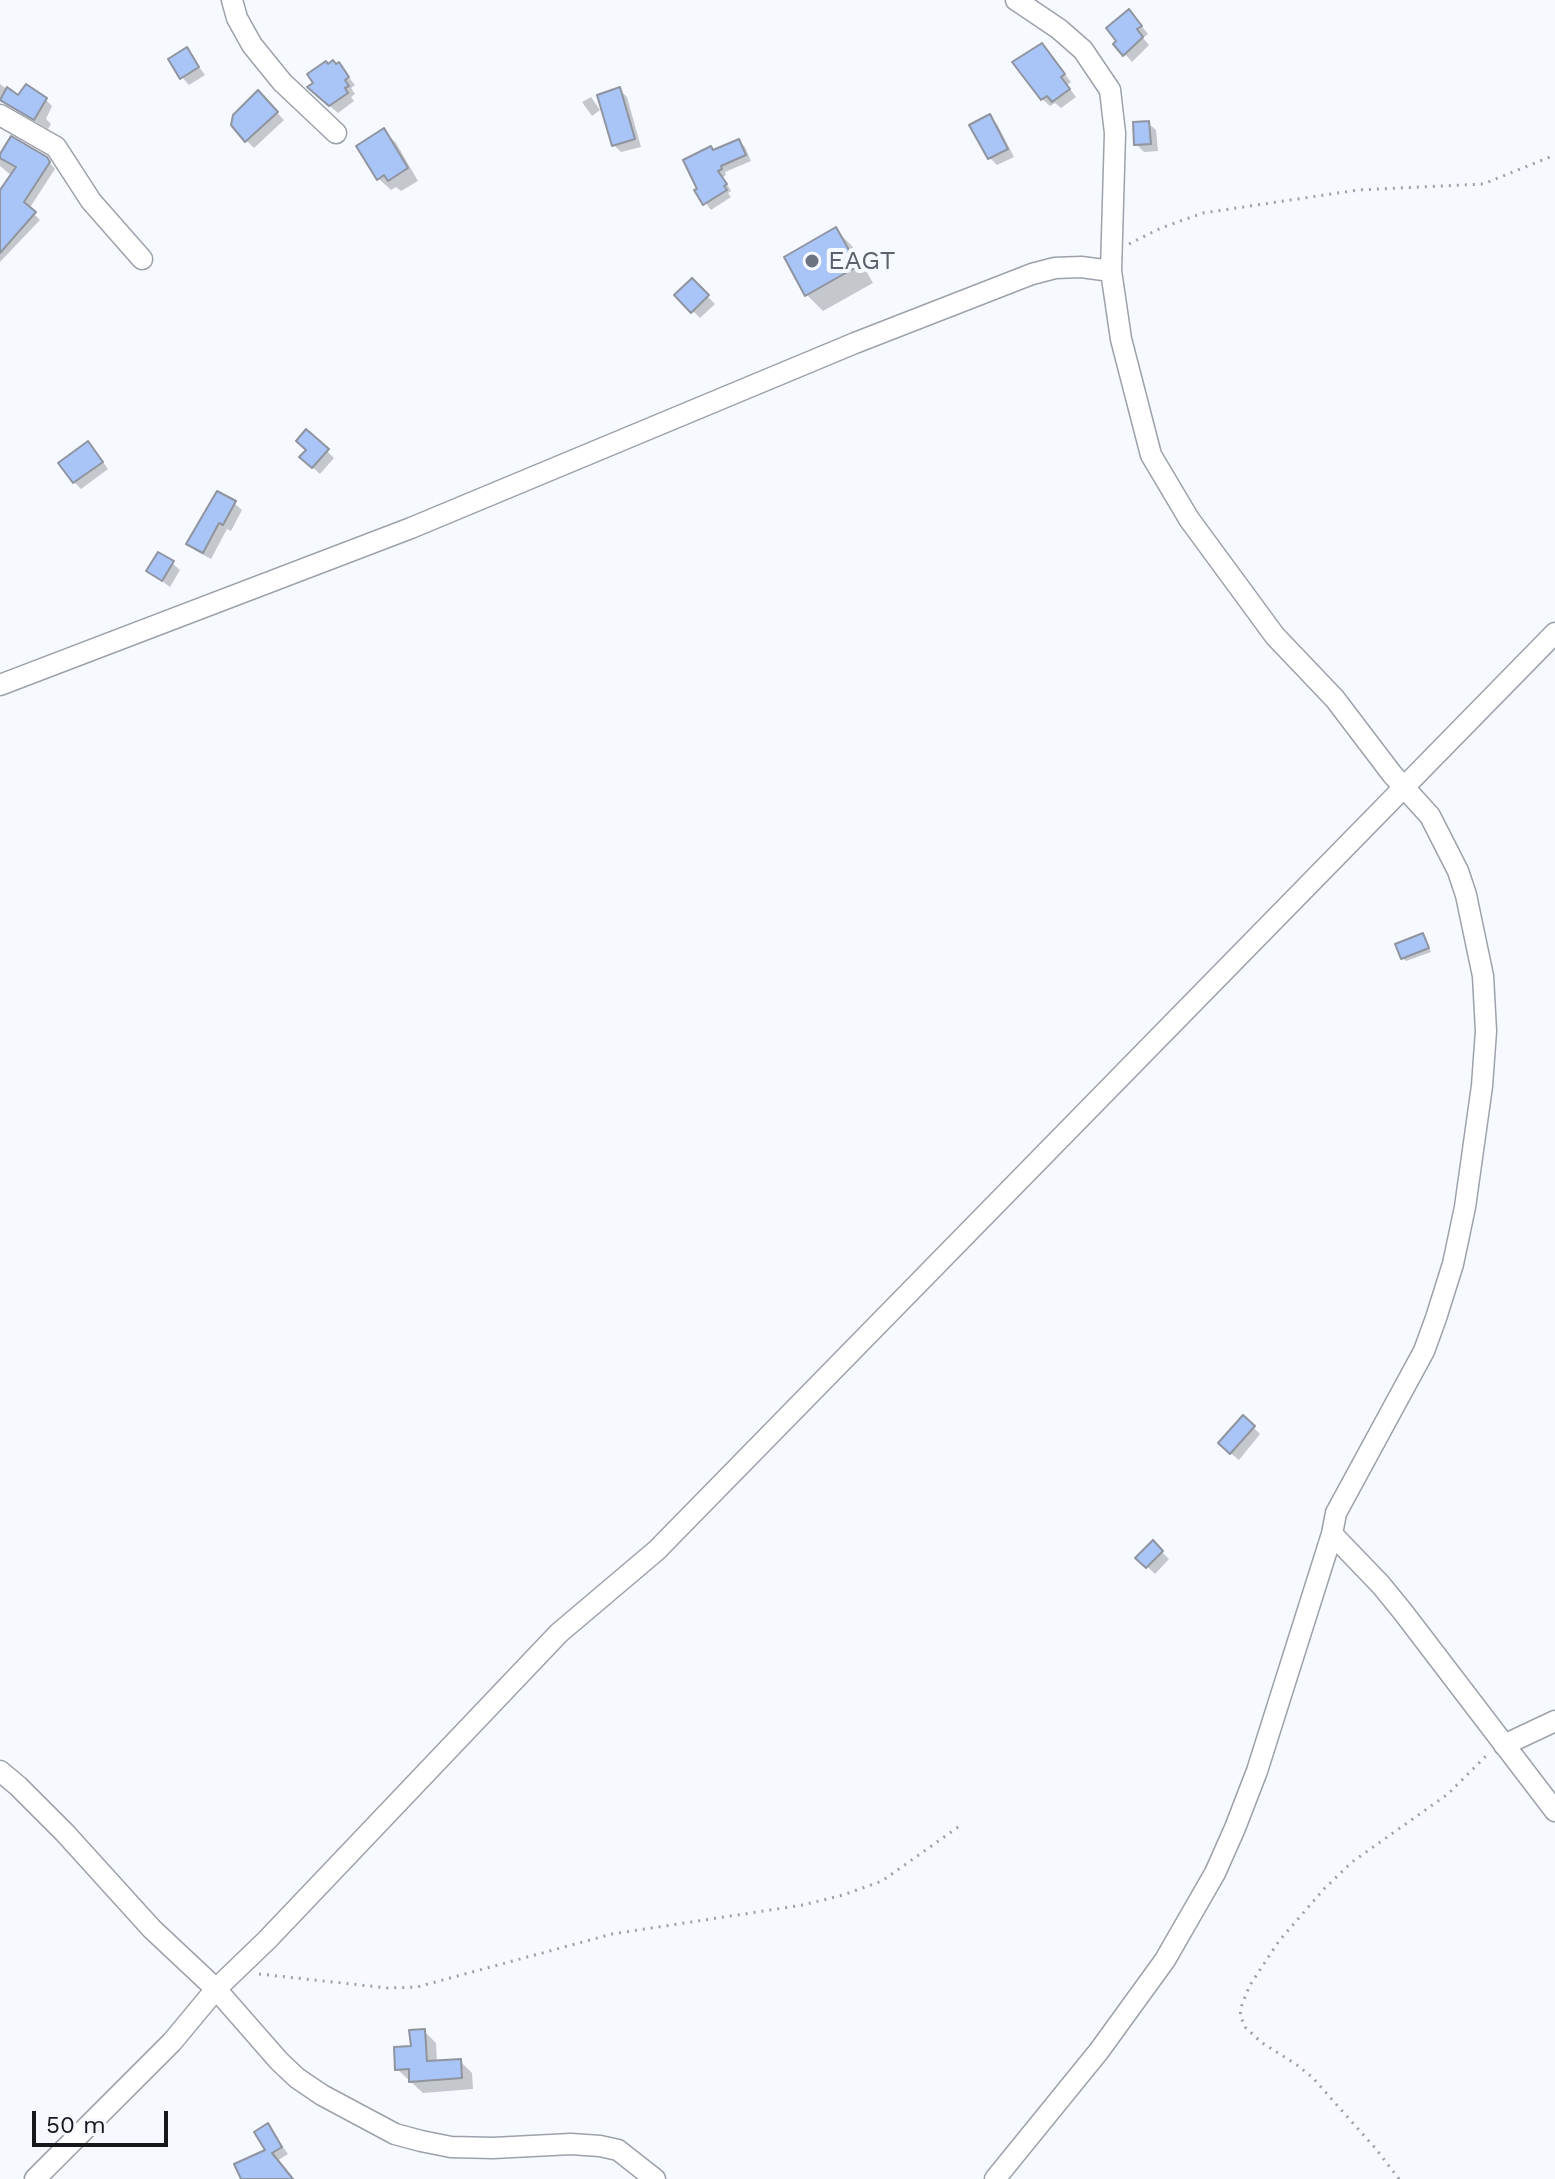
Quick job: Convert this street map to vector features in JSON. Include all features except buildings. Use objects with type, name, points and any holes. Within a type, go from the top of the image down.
[{"type":"street","points":[[232,0],[237,18],[252,45],[282,82],[336,133]]},
{"type":"street","points":[[995,2179],[1131,2009],[1190,1920],[1215,1873],[1257,1771],[1336,1513],[1424,1351],[1436,1318],[1460,1230],[1482,1086],[1486,1031],[1481,964],[1466,895],[1458,871],[1430,816],[1403,787],[1335,699],[1275,636],[1189,519],[1151,455],[1121,339],[1111,262],[1115,133],[1110,90],[1083,50],[1059,29],[1016,0]]},
{"type":"street","points":[[0,115],[56,147],[91,201],[142,259]]},
{"type":"street","points":[[0,685],[369,545],[855,343],[1032,274],[1055,268],[1111,262]]},
{"type":"street","points":[[35,2179],[172,2042],[216,1989],[235,1973],[559,1633],[657,1550],[1555,633]]},
{"type":"street","points":[[1332,1534],[1396,1603],[1555,1811]]},
{"type":"street","points":[[1504,1745],[1555,1721]]},
{"type":"street","points":[[0,1771],[47,1814],[152,1929],[216,1989],[297,2078],[322,2095],[395,2134],[451,2147],[600,2146],[618,2150],[655,2179]]},
{"type":"path","points":[[1111,262],[1161,228],[1203,213],[1358,190],[1483,184],[1555,155]]},
{"type":"path","points":[[1399,2179],[1312,2077],[1261,2042],[1245,2027],[1240,2015],[1242,2004],[1250,1985],[1279,1941],[1324,1889],[1363,1854],[1448,1794],[1481,1758],[1504,1745]]},
{"type":"path","points":[[235,1973],[388,1988],[417,1987],[612,1934],[803,1905],[843,1895],[882,1881],[961,1825]]},
{"type":"place","name":"EAGT","points":[[812,261]]}]
